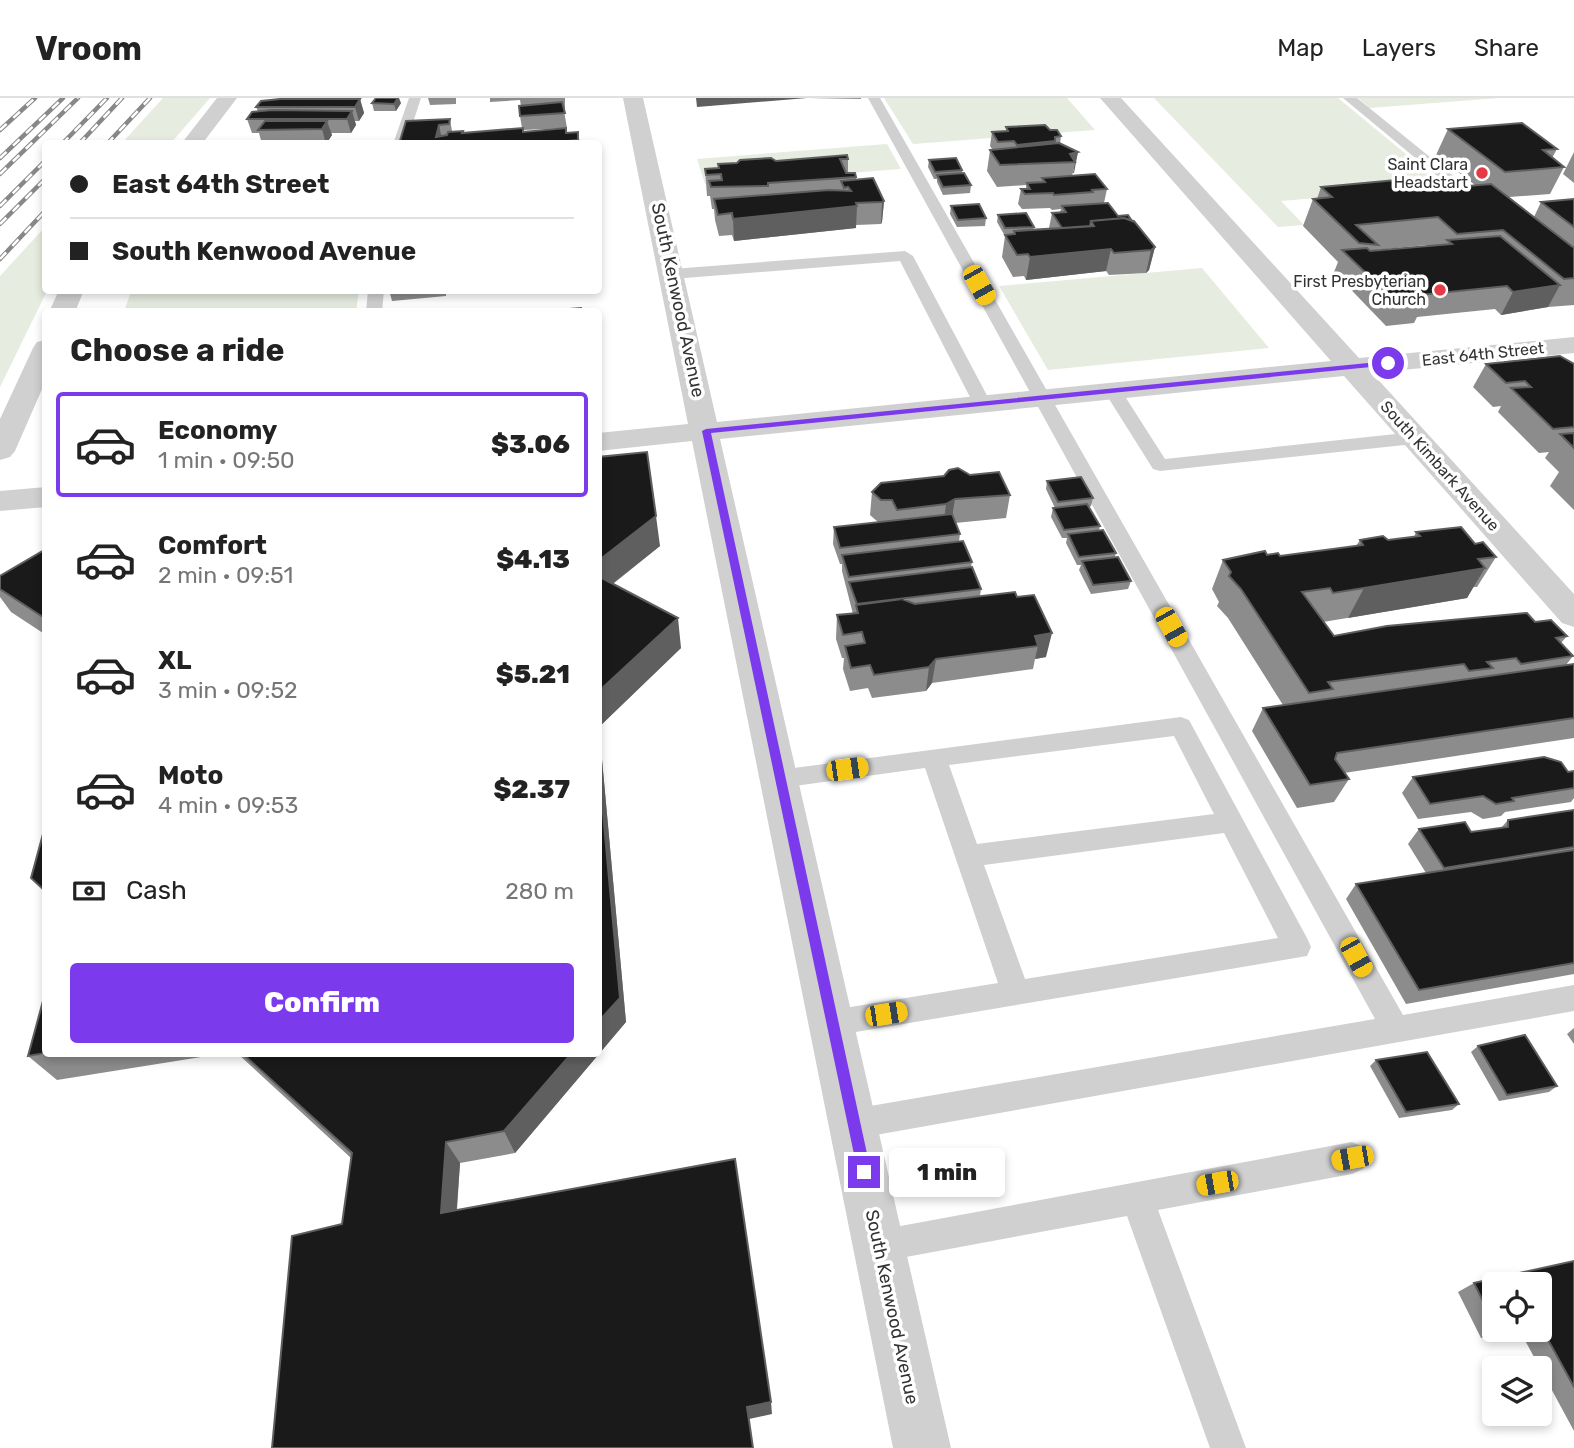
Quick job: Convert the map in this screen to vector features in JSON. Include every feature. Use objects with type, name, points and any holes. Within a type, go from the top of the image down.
[{"type":"street","points":[[194,140],[227,98]]},
{"type":"street","name":"South Kenwood Avenue","points":[[633,98],[922,1448]]},
{"type":"street","name":"South Kimbark Avenue","points":[[1110,98],[1574,615]]},
{"type":"street","name":"East 64th Street","points":[[602,442],[1574,345]]},
{"type":"street","points":[[0,451],[42,357]]},
{"type":"street","points":[[0,501],[42,497]]},
{"type":"lane","points":[[400,140],[415,98]]},
{"type":"lane","points":[[874,98],[1395,1028]]},
{"type":"lane","points":[[1349,98],[1499,219]]},
{"type":"lane","points":[[672,274],[905,256],[982,404]]},
{"type":"lane","points":[[1113,391],[1160,465],[1414,438]]},
{"type":"lane","points":[[780,778],[1181,726],[1297,947],[832,1023]]},
{"type":"lane","points":[[934,758],[1017,993]]},
{"type":"lane","points":[[969,856],[1231,822]]},
{"type":"lane","points":[[853,1124],[1574,998]]},
{"type":"lane","points":[[879,1245],[1352,1158]]},
{"type":"lane","points":[[1137,1198],[1228,1448]]},
{"type":"shaded area","points":[[163,98],[210,98],[174,140],[125,140]]},
{"type":"shaded area","points":[[884,98],[1067,98],[1095,130],[913,144]]},
{"type":"shaded area","points":[[1154,98],[1338,98],[1475,211],[1387,192],[1281,201],[1304,225],[1278,227]]},
{"type":"shaded area","points":[[1358,98],[1498,98],[1370,108]]},
{"type":"shaded area","points":[[887,144],[901,169],[705,184],[697,159]]},
{"type":"shaded area","points":[[42,230],[42,294],[46,294],[0,387],[0,276]]},
{"type":"shaded area","points":[[1202,268],[1269,348],[1048,370],[999,286]]},
{"type":"shaded area","points":[[130,294],[359,294],[356,308],[125,308]]},
{"type":"building","points":[[286,98],[328,98],[285,99]]},
{"type":"building","points":[[376,98],[398,98],[394,104],[372,103]]},
{"type":"building","points":[[360,99],[355,107],[256,107],[261,101]]},
{"type":"building","points":[[562,102],[565,113],[520,116],[519,106]]},
{"type":"building","points":[[352,111],[347,119],[247,119],[252,112]]},
{"type":"building","points":[[450,119],[449,124],[439,125],[436,137],[447,135],[448,132],[523,128],[523,132],[566,128],[566,133],[578,132],[578,140],[400,140],[406,121]]},
{"type":"building","points":[[265,121],[327,121],[322,129],[258,130]]},
{"type":"building","points":[[1522,123],[1557,149],[1543,150],[1564,167],[1505,172],[1448,129]]},
{"type":"building","points":[[1045,125],[1050,130],[1057,130],[1061,136],[1055,137],[1055,141],[1017,145],[1014,141],[998,142],[992,132],[1008,131],[1006,127]]},
{"type":"building","points":[[1059,143],[1078,152],[1070,154],[1075,162],[1000,165],[990,150]]},
{"type":"building","points":[[847,155],[848,159],[840,159],[846,173],[855,173],[856,177],[768,183],[768,186],[711,187],[709,181],[722,180],[721,174],[706,175],[705,169],[719,168],[718,164],[737,163],[740,160],[771,158],[776,161]]},
{"type":"building","points":[[956,158],[962,170],[935,172],[929,160]]},
{"type":"building","points":[[964,173],[971,185],[943,187],[937,175]]},
{"type":"building","points":[[1095,174],[1107,189],[1054,195],[1025,194],[1021,189],[1030,189],[1027,183],[1045,182],[1042,178]]},
{"type":"building","points":[[873,178],[884,201],[856,203],[857,206],[733,219],[732,213],[718,215],[714,199],[829,190],[851,191],[848,187],[844,188],[841,181]]},
{"type":"building","points":[[1396,180],[1409,191],[1491,184],[1574,248],[1574,278],[1564,279],[1503,230],[1457,234],[1438,217],[1356,225],[1378,245],[1359,243],[1313,199],[1332,197],[1321,187]]},
{"type":"building","points":[[1574,199],[1574,227],[1541,202]]},
{"type":"building","points":[[1108,203],[1118,216],[1128,215],[1132,221],[1124,218],[1091,221],[1090,226],[1062,228],[1052,213],[1066,212],[1062,206]]},
{"type":"building","points":[[979,204],[986,218],[958,220],[951,206]]},
{"type":"building","points":[[1026,213],[1034,227],[1005,228],[998,215]]},
{"type":"building","points":[[1124,218],[1134,221],[1155,247],[1151,250],[1114,253],[1111,249],[1030,257],[1028,254],[1017,255],[1005,235],[1015,234],[1014,231],[1094,226],[1091,221]]},
{"type":"building","points":[[1500,236],[1560,285],[1513,292],[1507,286],[1419,295],[1425,301],[1397,303],[1342,250],[1367,248],[1370,251],[1452,244],[1447,240]]},
{"type":"building","points":[[1560,356],[1574,364],[1574,427],[1553,429],[1511,388],[1531,387],[1525,381],[1506,383],[1486,364]]},
{"type":"building","points":[[1574,433],[1574,448],[1560,434]]},
{"type":"building","points":[[647,452],[656,516],[602,558],[602,457]]},
{"type":"building","points":[[958,468],[970,475],[999,472],[1010,495],[955,499],[946,504],[897,510],[892,500],[881,500],[872,492],[881,483],[944,476],[949,470]]},
{"type":"building","points":[[1081,477],[1093,498],[1058,502],[1047,481]]},
{"type":"building","points":[[1087,504],[1100,526],[1064,530],[1053,508]]},
{"type":"building","points":[[952,514],[960,534],[840,548],[834,527]]},
{"type":"building","points":[[1461,527],[1475,544],[1483,542],[1496,557],[1478,559],[1485,568],[1333,593],[1330,588],[1302,592],[1334,636],[1387,626],[1527,613],[1535,622],[1551,620],[1567,636],[1556,638],[1573,656],[1521,664],[1516,658],[1487,662],[1493,668],[1469,671],[1464,664],[1328,682],[1333,689],[1309,693],[1241,589],[1229,576],[1231,572],[1223,560],[1265,551],[1267,555],[1278,553],[1280,556],[1363,545],[1360,540],[1383,536],[1388,540],[1420,536],[1416,532]]},
{"type":"building","points":[[1103,530],[1116,553],[1079,557],[1068,534]]},
{"type":"building","points":[[963,541],[972,562],[849,577],[842,555]]},
{"type":"building","points":[[42,551],[42,616],[0,589],[0,576]]},
{"type":"building","points":[[1118,557],[1131,581],[1093,585],[1082,561]]},
{"type":"building","points":[[972,567],[981,589],[857,604],[849,582]]},
{"type":"building","points":[[602,578],[678,618],[602,688]]},
{"type":"building","points":[[1015,592],[1017,597],[1034,595],[1052,633],[1035,636],[1038,646],[936,659],[929,667],[874,675],[870,665],[851,668],[845,646],[865,643],[862,632],[843,635],[837,615],[858,613],[856,605],[902,599],[915,604]]},
{"type":"building","points":[[1574,664],[1574,718],[1337,753],[1335,759],[1349,779],[1310,785],[1263,708]]},
{"type":"building","points":[[1544,757],[1561,762],[1568,772],[1574,771],[1574,788],[1512,798],[1514,801],[1496,804],[1483,796],[1430,804],[1413,777]]},
{"type":"building","points":[[602,802],[620,998],[602,1018]]},
{"type":"building","points":[[1574,810],[1574,847],[1444,868],[1419,829],[1465,822],[1471,832],[1508,827],[1508,820]]},
{"type":"building","points":[[42,838],[42,888],[31,878]]},
{"type":"building","points":[[1574,850],[1574,963],[1419,990],[1356,884]]},
{"type":"building","points":[[42,1005],[42,1054],[28,1056]]},
{"type":"building","points":[[1525,1035],[1557,1086],[1507,1095],[1478,1046]]},
{"type":"building","points":[[1427,1052],[1459,1104],[1406,1112],[1376,1060]]},
{"type":"building","points":[[246,1057],[568,1057],[504,1131],[446,1142],[441,1213],[735,1159],[771,1402],[747,1407],[753,1448],[272,1448],[292,1236],[342,1224],[352,1153]]},
{"type":"building","points":[[1574,1261],[1574,1387],[1549,1342],[1552,1342],[1552,1272],[1524,1272]]},
{"type":"building","points":[[1482,1281],[1482,1299],[1474,1283]]},
{"type":"railway","points":[[0,130],[35,98]]},
{"type":"railway","points":[[0,158],[63,98]]},
{"type":"railway","points":[[0,174],[78,98]]},
{"type":"railway","points":[[66,140],[107,98]]},
{"type":"railway","points":[[83,140],[122,98]]},
{"type":"railway","points":[[111,140],[150,98]]},
{"type":"railway","points":[[0,206],[42,164]]},
{"type":"railway","points":[[0,224],[42,182]]},
{"type":"railway","points":[[0,259],[42,214]]},
{"type":"place","name":"Saint Clara Headstart","points":[[1482,173]]},
{"type":"place","name":"First Presbyterian Church","points":[[1440,290]]},
{"type":"route","points":[[864,1172],[706,431],[1388,363]]}]
